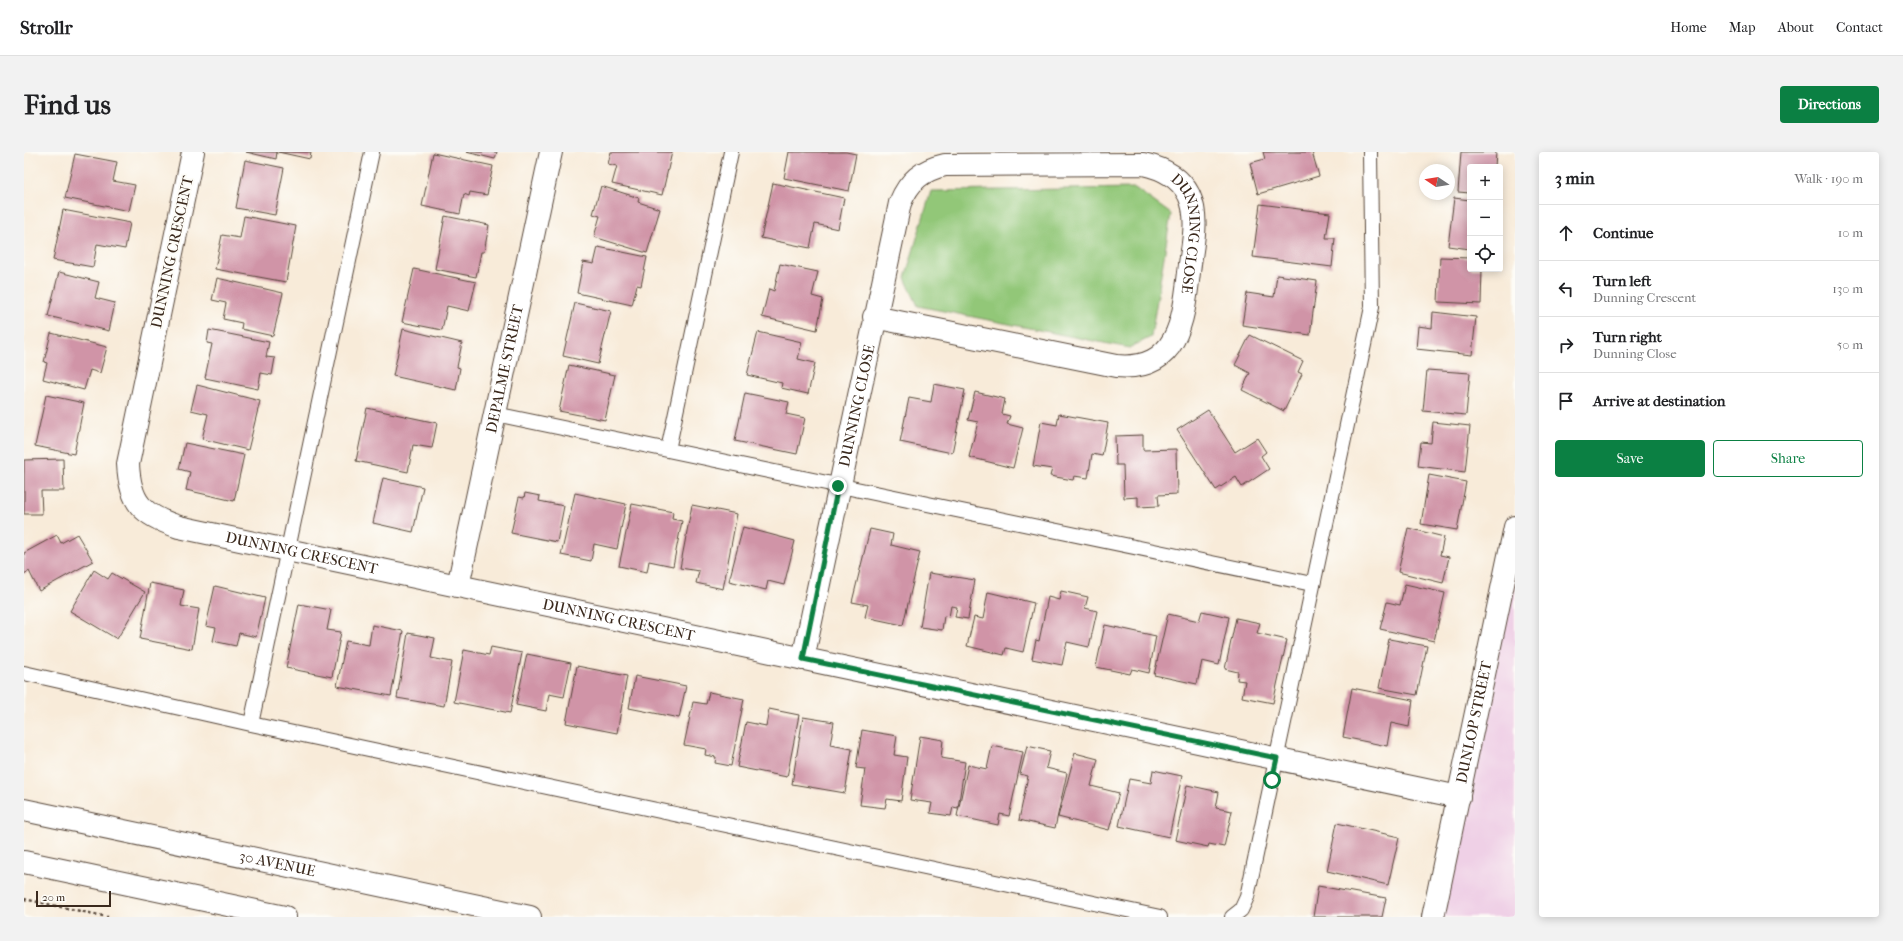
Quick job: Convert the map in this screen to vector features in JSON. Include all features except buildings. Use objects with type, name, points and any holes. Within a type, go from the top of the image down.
[{"type":"street","name":"DUNNING CRESCENT","points":[[193,152],[129,450],[128,464],[130,489],[135,500],[143,509],[165,522],[178,527],[1459,797]]},
{"type":"street","name":"DEPALME STREET","points":[[458,586],[550,152]]},
{"type":"street","name":"DUNNING CLOSE","points":[[803,659],[838,486],[874,317],[900,203],[905,191],[914,180],[923,172],[945,165],[1143,164],[1156,167],[1169,173],[1181,182],[1189,195],[1194,209],[1194,228],[1184,315],[1180,330],[1170,345],[1149,363],[1138,366],[1116,366],[874,317]]},
{"type":"street","name":"DUNLOP STREET","points":[[1433,917],[1515,527]]},
{"type":"street","name":"30 AVENUE","points":[[24,810],[530,917]]},
{"type":"street","points":[[24,862],[285,917]]},
{"type":"lane","points":[[251,724],[372,152]]},
{"type":"lane","points":[[668,450],[731,152]]},
{"type":"lane","points":[[1232,917],[1241,910],[1247,897],[1312,584],[1372,307],[1370,152]]},
{"type":"lane","points":[[495,414],[1312,584]]},
{"type":"lane","points":[[24,673],[251,724],[1160,917]]},
{"type":"path","points":[[24,899],[108,917]]},
{"type":"shaded area","points":[[1515,527],[1515,917],[1433,917]]},
{"type":"green space","points":[[1135,188],[1171,214],[1151,337],[1129,348],[918,306],[905,278],[931,191]]},
{"type":"route","points":[[838,486],[803,659],[1277,758],[1272,780]]}]
